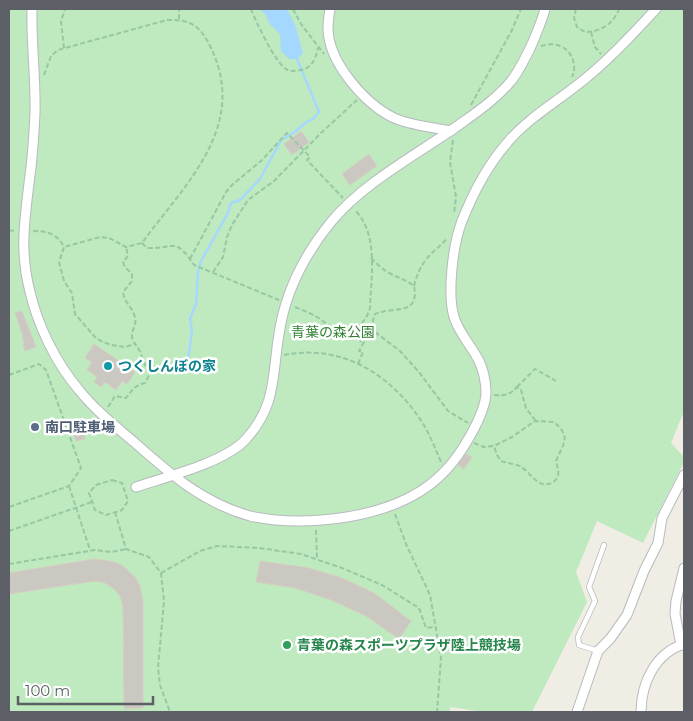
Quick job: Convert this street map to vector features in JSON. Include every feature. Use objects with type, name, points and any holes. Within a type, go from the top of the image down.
[{"type":"street","points":[[32,9],[31,35],[35,110],[31,170],[23,230],[24,266],[30,294],[39,320],[59,361],[78,390],[102,415],[171,475],[186,486],[217,503],[248,515],[274,520],[316,520],[361,515],[393,507],[425,488],[446,471],[475,427],[486,395],[483,372],[478,360],[464,339],[454,316],[451,295],[453,266],[460,226],[477,187],[509,140],[534,117],[577,86],[608,58],[656,9]]},
{"type":"street","points":[[330,9],[328,30],[334,55],[343,72],[363,95],[379,110],[395,118],[451,131]]},
{"type":"street","points":[[136,487],[224,456],[244,442],[260,424],[272,392],[279,334],[286,303],[304,263],[320,236],[349,204],[370,186],[451,131],[499,94],[512,80],[528,53],[543,19],[545,9]]},
{"type":"street","points":[[577,712],[598,650],[610,639],[627,615],[644,571],[658,543],[662,518],[684,474]]},
{"type":"street","points":[[641,712],[644,689],[653,668],[668,652],[683,645],[675,614],[676,601],[684,568]]},
{"type":"lane","points":[[598,650],[579,645],[578,637],[595,601],[589,587],[604,545]]},
{"type":"path","points":[[64,48],[61,21],[65,9]]},
{"type":"path","points":[[179,9],[179,19]]},
{"type":"path","points":[[250,9],[276,57],[285,69],[291,71],[306,69],[316,59],[318,48]]},
{"type":"path","points":[[293,9],[301,24],[324,54]]},
{"type":"path","points":[[468,110],[512,30],[521,9]]},
{"type":"path","points":[[576,9],[574,18],[577,27],[585,32],[591,32],[609,24],[615,18],[619,9]]},
{"type":"path","points":[[35,82],[43,78],[51,56],[58,50],[167,20],[179,19],[193,23],[205,36],[214,53],[221,81],[222,102],[217,133],[208,153],[179,197],[164,213],[142,243],[126,247],[109,238],[100,237],[64,247]]},
{"type":"path","points":[[591,32],[596,47],[603,56],[608,58]]},
{"type":"path","points":[[539,46],[548,44],[559,45],[566,50],[573,59],[574,68],[571,80]]},
{"type":"path","points":[[213,272],[223,257],[227,237],[240,210],[248,200],[274,181],[321,133],[363,95]]},
{"type":"path","points":[[454,216],[456,197],[450,162],[453,142],[459,125]]},
{"type":"path","points":[[142,243],[147,248],[178,246],[194,265],[318,317],[337,330],[355,328],[360,326],[367,318],[370,308],[371,258],[371,242],[368,230],[361,216],[307,160],[310,157],[287,133],[262,160],[226,192],[190,259]]},
{"type":"path","points":[[9,231],[50,232],[61,240],[64,247],[59,262],[64,281],[72,293],[74,314],[101,341],[126,347],[135,344]]},
{"type":"path","points":[[375,332],[373,320],[375,314],[382,311],[398,311],[411,306],[415,292],[416,275],[432,253],[444,243],[450,234]]},
{"type":"path","points":[[102,415],[115,396],[126,398],[134,387],[145,383],[148,377],[148,368],[143,362],[141,352],[135,344],[132,335],[136,319],[133,310],[124,299],[123,292],[132,281],[132,274],[123,262],[128,256],[126,247]]},
{"type":"path","points":[[371,258],[390,274],[414,286]]},
{"type":"path","points":[[367,318],[373,320]]},
{"type":"path","points":[[355,328],[375,332],[400,351],[418,371],[448,411],[475,427]]},
{"type":"path","points":[[358,364],[363,352],[359,350],[364,342],[360,341],[366,330]]},
{"type":"path","points":[[277,357],[294,353],[339,357],[381,376],[413,410],[425,428],[446,471]]},
{"type":"path","points":[[9,375],[38,364],[46,370],[81,468],[69,486],[9,507]]},
{"type":"path","points":[[486,395],[502,396],[511,394],[535,369],[556,382]]},
{"type":"path","points":[[517,387],[521,390],[526,408],[535,421]]},
{"type":"path","points":[[468,440],[484,447],[494,446],[512,437],[535,421],[554,422],[563,433],[565,440],[563,449],[556,461],[559,472],[557,479],[552,483],[546,484],[540,483],[520,466],[501,461],[496,454],[494,446]]},
{"type":"path","points":[[112,480],[122,483],[128,501],[122,510],[106,515],[95,510],[92,502],[89,493],[96,485],[112,480]]},
{"type":"path","points":[[69,486],[90,550]]},
{"type":"path","points":[[9,531],[92,502]]},
{"type":"path","points":[[393,507],[406,544],[430,595],[441,658],[437,712]]},
{"type":"path","points":[[115,512],[126,549]]},
{"type":"path","points":[[316,520],[317,560]]},
{"type":"path","points":[[161,573],[200,550],[217,546],[259,548],[301,554],[382,585],[419,608],[426,628],[436,627]]},
{"type":"path","points":[[9,564],[90,550],[111,552],[126,549],[149,557],[161,573],[164,600],[158,668],[160,685],[170,712]]},
{"type":"green space","name":"青葉の森公園","points":[[9,9],[684,9],[684,411],[671,443],[684,457],[684,462],[643,543],[597,521],[576,572],[587,602],[532,712],[484,712],[450,707],[450,712],[9,712]]},
{"type":"water","points":[[259,9],[287,9],[296,27],[303,53],[297,59],[289,59],[281,51],[280,34]]},
{"type":"building","points":[[301,131],[309,142],[292,155],[284,144]]},
{"type":"building","points":[[369,154],[377,166],[350,185],[342,174]]},
{"type":"building","points":[[22,311],[36,347],[25,351],[23,336],[15,313]]},
{"type":"building","name":"つくしんぼの家","points":[[94,344],[135,372],[127,384],[122,381],[116,390],[105,382],[101,387],[94,382],[97,377],[87,370],[92,362],[85,358]]},
{"type":"building","points":[[82,427],[85,439],[76,441],[72,430]]},
{"type":"building","points":[[466,454],[472,457],[464,469],[458,465]]},
{"type":"building","points":[[94,559],[115,562],[123,566],[136,578],[140,586],[143,601],[143,708],[124,709],[123,606],[120,596],[113,588],[105,583],[95,581],[9,594],[9,573]]},
{"type":"building","points":[[260,561],[309,568],[342,578],[374,593],[411,621],[399,639],[366,616],[331,600],[295,588],[256,582]]},
{"type":"waterway","points":[[188,360],[192,331],[190,319],[196,304],[198,272],[201,261],[228,213],[231,203],[240,200],[260,179],[281,140],[313,119],[319,112],[297,59]]},
{"type":"place","name":"つくしんぼの家","points":[[108,366]]},
{"type":"place","name":"南口駐車場","points":[[35,427]]},
{"type":"place","name":"青葉の森スポーツプラザ陸上競技場","points":[[287,645]]}]
